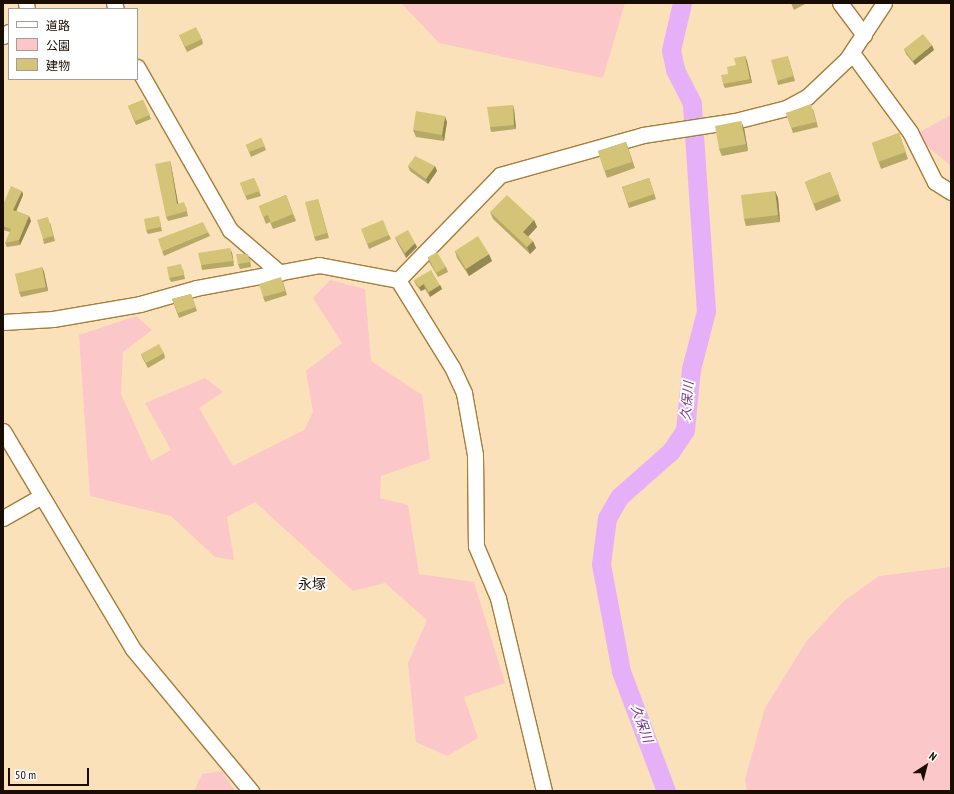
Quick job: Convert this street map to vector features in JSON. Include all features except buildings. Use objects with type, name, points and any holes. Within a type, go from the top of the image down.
[{"type":"street","points":[[840,3],[864,35]]},
{"type":"street","points":[[398,280],[500,175],[643,135],[705,126],[786,108],[830,78],[852,53],[884,3]]},
{"type":"street","points":[[852,53],[910,132],[935,182],[951,192]]},
{"type":"street","points":[[138,69],[230,230],[280,273]]},
{"type":"street","points":[[3,322],[53,319],[140,304],[196,288],[319,265],[398,280],[464,393],[475,455],[476,546],[498,598],[544,791]]},
{"type":"street","points":[[3,431],[40,496],[133,648],[251,791]]},
{"type":"street","points":[[3,518],[40,496]]},
{"type":"green space","points":[[401,3],[625,3],[603,78],[439,43]]},
{"type":"green space","points":[[951,115],[951,166],[914,135]]},
{"type":"green space","points":[[330,280],[365,289],[371,361],[422,395],[430,459],[381,476],[380,498],[408,505],[419,574],[474,582],[505,683],[464,697],[478,738],[447,756],[416,742],[408,663],[427,620],[385,583],[353,591],[255,502],[227,517],[234,560],[215,557],[171,516],[90,496],[79,335],[136,316],[152,330],[123,352],[121,394],[151,461],[171,450],[145,403],[205,378],[223,392],[199,408],[233,466],[304,430],[313,412],[306,371],[342,343],[313,298]]},
{"type":"green space","points":[[951,567],[951,791],[747,791],[745,779],[765,708],[806,642],[844,601],[879,576]]},
{"type":"green space","points":[[222,771],[235,791],[194,791],[202,774]]},
{"type":"waterway","name":"久保川","points":[[666,791],[621,671],[601,564],[607,518],[619,497],[671,451],[685,430],[691,369],[706,311],[692,103],[675,69],[671,50],[682,3]]},
{"type":"district","name":"永塚","points":[[312,584]]}]
